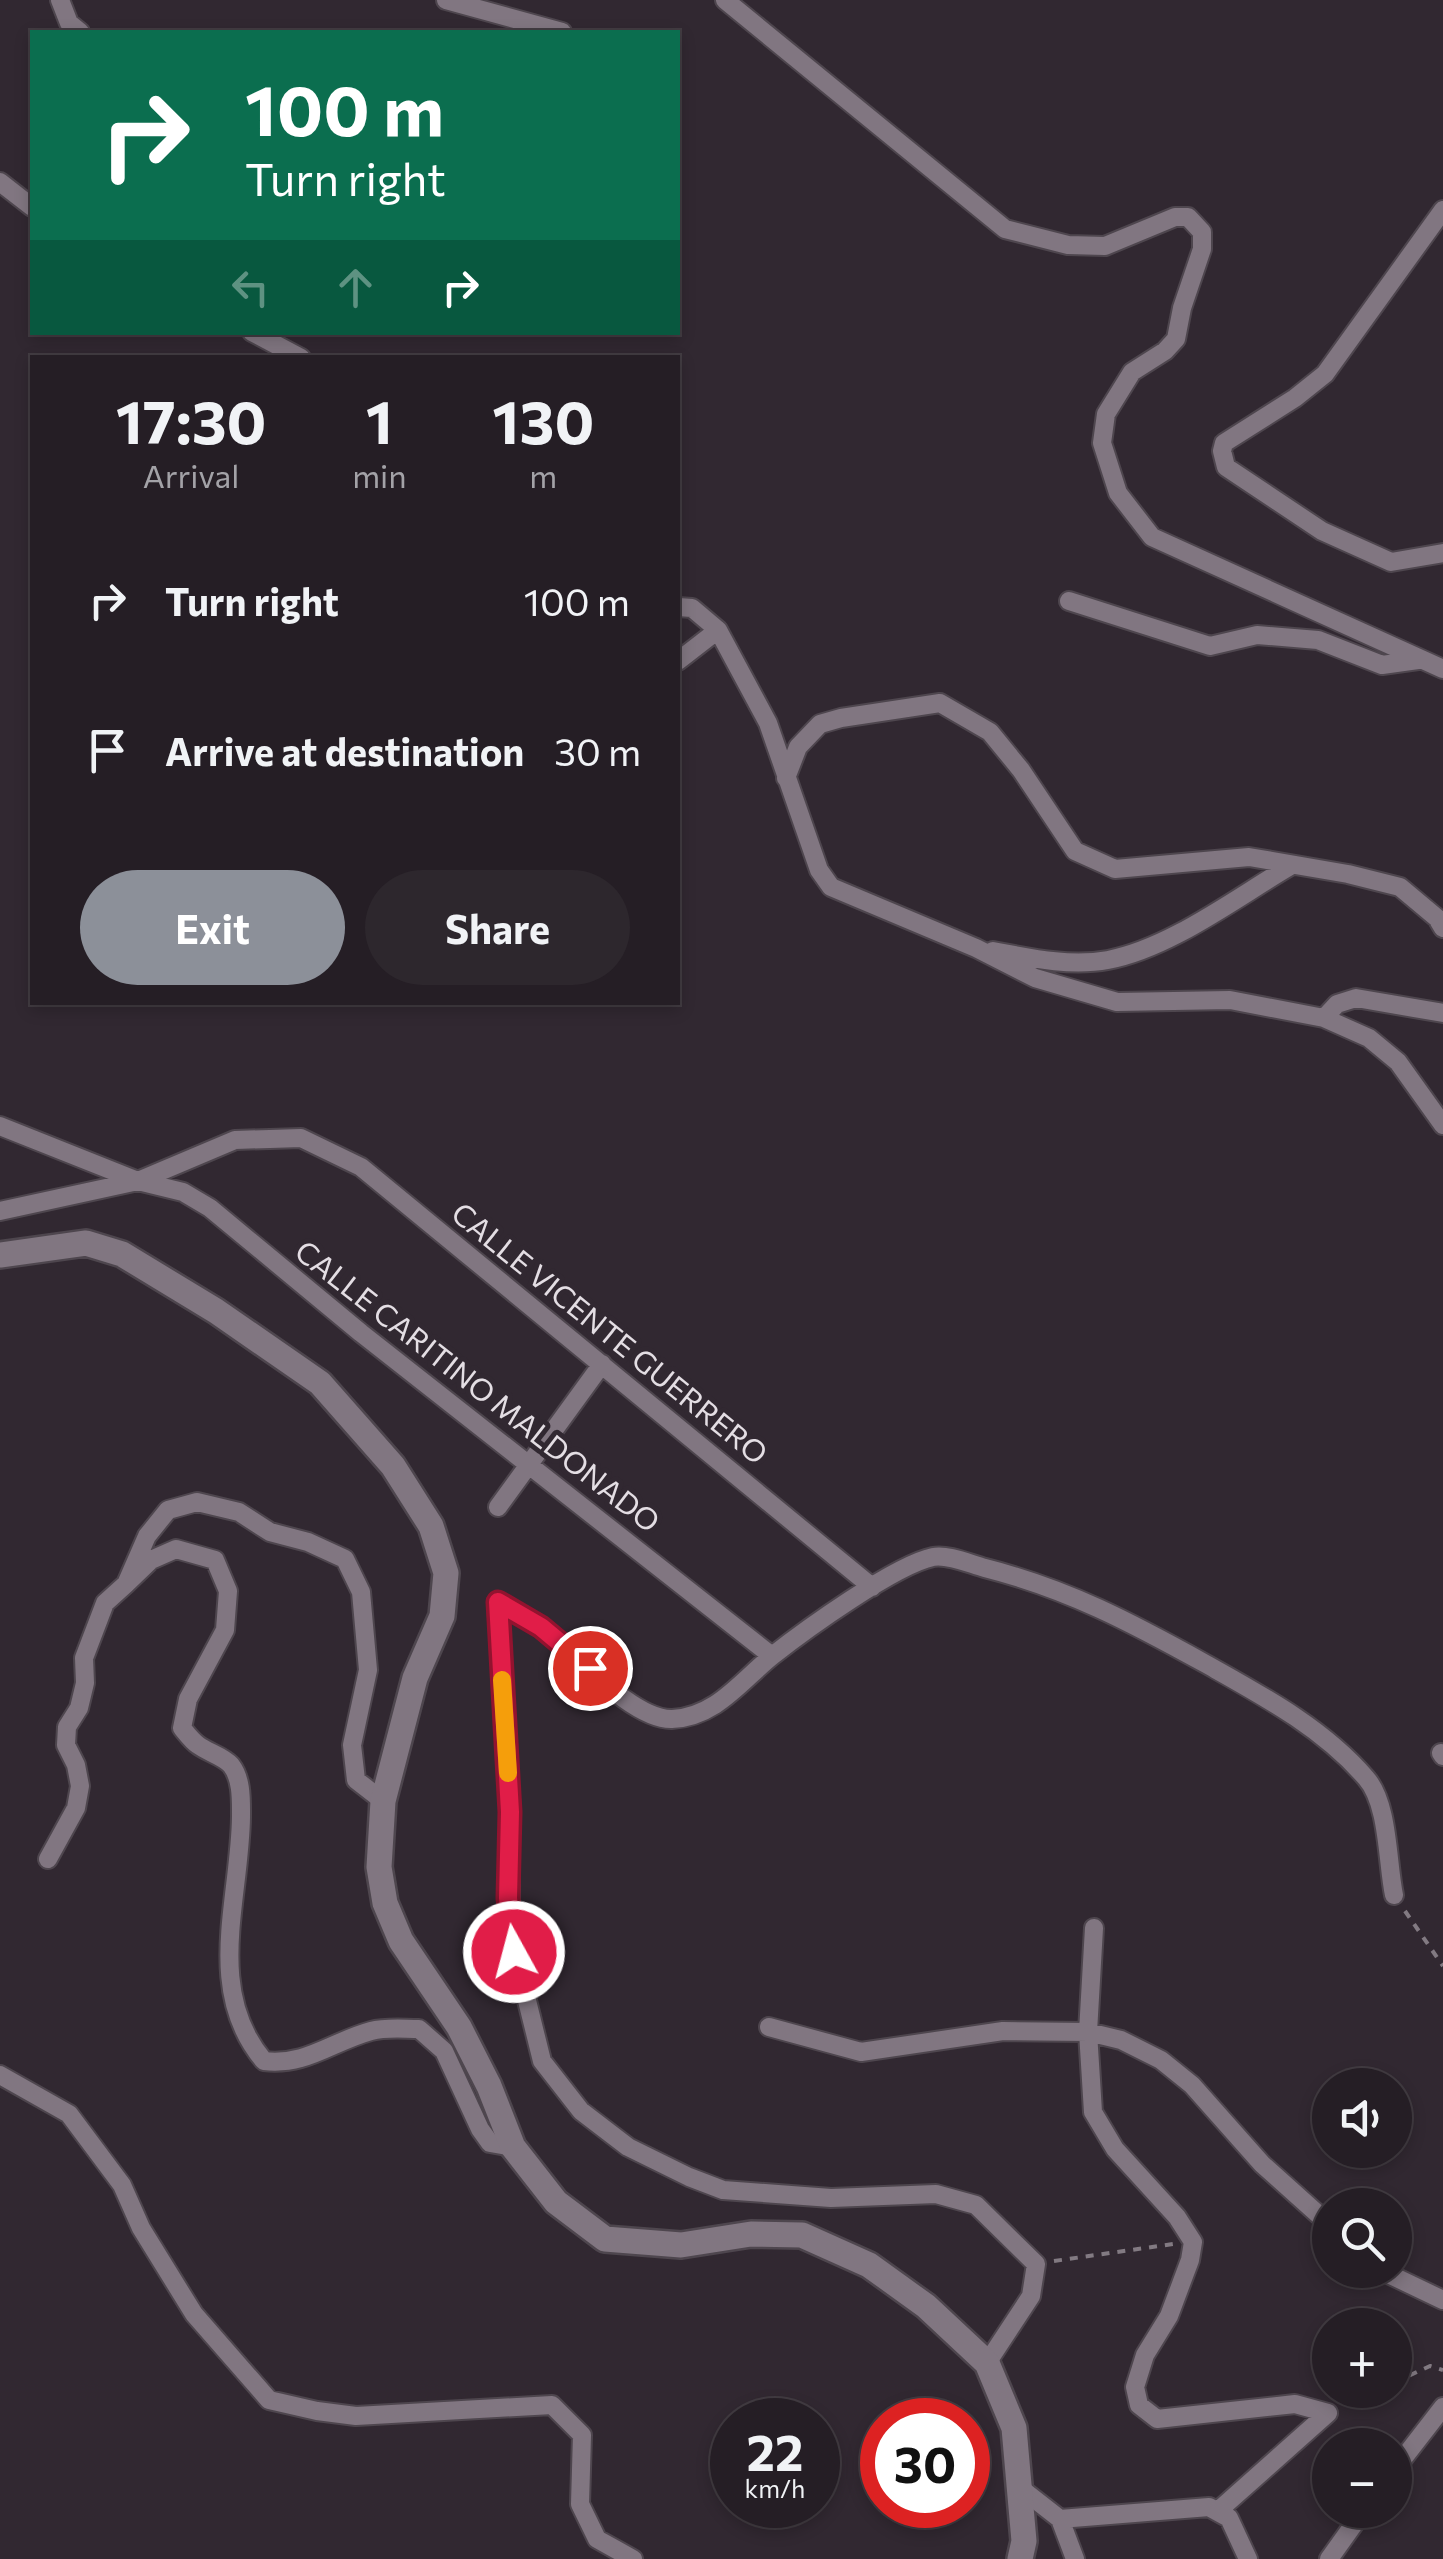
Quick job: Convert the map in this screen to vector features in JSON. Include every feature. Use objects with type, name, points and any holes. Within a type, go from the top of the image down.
[{"type":"main road","points":[[0,1255],[86,1243],[122,1254],[216,1311],[320,1383],[393,1466],[431,1526],[446,1574],[442,1616],[415,1678],[383,1800],[379,1867],[384,1903],[401,1941],[466,2042],[489,2086],[513,2147],[556,2202],[605,2239],[681,2245],[751,2234],[802,2235],[869,2265],[926,2306],[986,2363],[1014,2428],[1024,2542],[1020,2559]]},
{"type":"street","points":[[60,0],[69,22],[78,30]]},
{"type":"street","points":[[446,0],[555,30]]},
{"type":"street","points":[[725,0],[1005,229],[1068,245],[1104,246],[1174,217],[1188,216],[1194,221],[1202,232],[1202,249],[1176,339],[1132,372],[1106,414],[1102,443],[1118,493],[1152,536],[1443,669]]},
{"type":"street","points":[[0,182],[30,205]]},
{"type":"street","points":[[1443,210],[1324,374],[1295,398],[1224,442],[1222,451],[1226,467],[1322,531],[1391,562],[1443,554]]},
{"type":"street","points":[[258,335],[295,355]]},
{"type":"street","points":[[1070,600],[1210,646],[1257,635],[1318,640],[1382,665],[1418,660]]},
{"type":"street","points":[[680,607],[692,608],[718,630],[768,723],[818,870],[831,887],[976,948],[1035,978],[1117,1002],[1230,1000],[1324,1018],[1369,1038],[1398,1062],[1443,1125]]},
{"type":"street","points":[[680,658],[718,630]]},
{"type":"street","points":[[786,778],[798,747],[820,724],[940,703],[990,732],[1021,770],[1074,851],[1115,870],[1249,856],[1400,887],[1437,918],[1443,928]]},
{"type":"street","points":[[976,948],[1049,961],[1106,960],[1153,947],[1292,865]]},
{"type":"street","points":[[1324,1018],[1336,1004],[1356,998],[1443,1014]]},
{"type":"street","name":"CALLE CARITINO MALDONADO","points":[[0,1126],[138,1180],[183,1192],[210,1208],[360,1333],[772,1656]]},
{"type":"street","name":"CALLE VICENTE GUERRERO","points":[[138,1180],[235,1140],[301,1138],[361,1167],[872,1587]]},
{"type":"street","points":[[0,1211],[138,1180]]},
{"type":"street","points":[[498,1507],[602,1364]]},
{"type":"street","points":[[126,1584],[147,1536],[168,1510],[197,1502],[238,1512],[270,1532],[308,1542],[344,1558],[362,1592],[368,1670],[352,1744],[356,1780],[383,1800]]},
{"type":"street","points":[[48,1859],[76,1808],[80,1786],[76,1765],[66,1745],[68,1727],[80,1708],[84,1658],[105,1603],[151,1560],[176,1548],[215,1560],[228,1592],[225,1630],[188,1699],[182,1728],[197,1744],[230,1765],[241,1792],[240,1850],[227,1950],[231,1998],[249,2043],[264,2061],[286,2063],[376,2030],[419,2029],[444,2052],[490,2143],[513,2147]]},
{"type":"street","points":[[986,2363],[1031,2296],[1036,2264],[976,2205],[936,2194],[831,2198],[723,2190],[628,2147],[581,2111],[542,2060],[510,1932],[510,1812],[498,1602],[541,1627],[638,1708],[668,1719],[700,1714],[736,1691],[772,1656],[872,1587],[907,1566],[937,1556],[1066,1592],[1158,1638],[1310,1726],[1370,1781],[1383,1816],[1394,1895]]},
{"type":"street","points":[[1094,1928],[1088,2032],[1093,2112],[1115,2148],[1164,2202],[1192,2242],[1190,2260],[1170,2316],[1146,2355],[1134,2387],[1138,2405],[1157,2419],[1295,2404],[1328,2413]]},
{"type":"street","points":[[769,2027],[861,2052],[1003,2032],[1088,2032],[1122,2040],[1161,2060],[1192,2085],[1262,2164],[1312,2209]]},
{"type":"street","points":[[0,2074],[69,2114],[122,2185],[140,2228],[194,2314],[269,2400],[356,2416],[552,2405],[582,2434],[580,2504],[597,2539],[633,2559]]},
{"type":"street","points":[[1412,2285],[1443,2300]]},
{"type":"street","points":[[1412,2448],[1443,2407]]},
{"type":"street","points":[[1219,2510],[1328,2413]]},
{"type":"street","points":[[1019,2487],[1060,2519],[1075,2559]]},
{"type":"street","points":[[1060,2519],[1219,2510],[1229,2518],[1248,2559]]},
{"type":"street","points":[[1330,2559],[1352,2528]]},
{"type":"path","points":[[1394,1895],[1443,1966]]},
{"type":"path","points":[[1036,2264],[1098,2252],[1192,2242]]},
{"type":"path","points":[[1412,2374],[1430,2366],[1443,2370]]},
{"type":"path","points":[[1328,2413],[1339,2408]]},
{"type":"slow traffic","points":[[502,1680],[508,1773]]},
{"type":"route","points":[[514,1952],[508,1898],[510,1812],[498,1602],[541,1627],[590,1668]]}]
